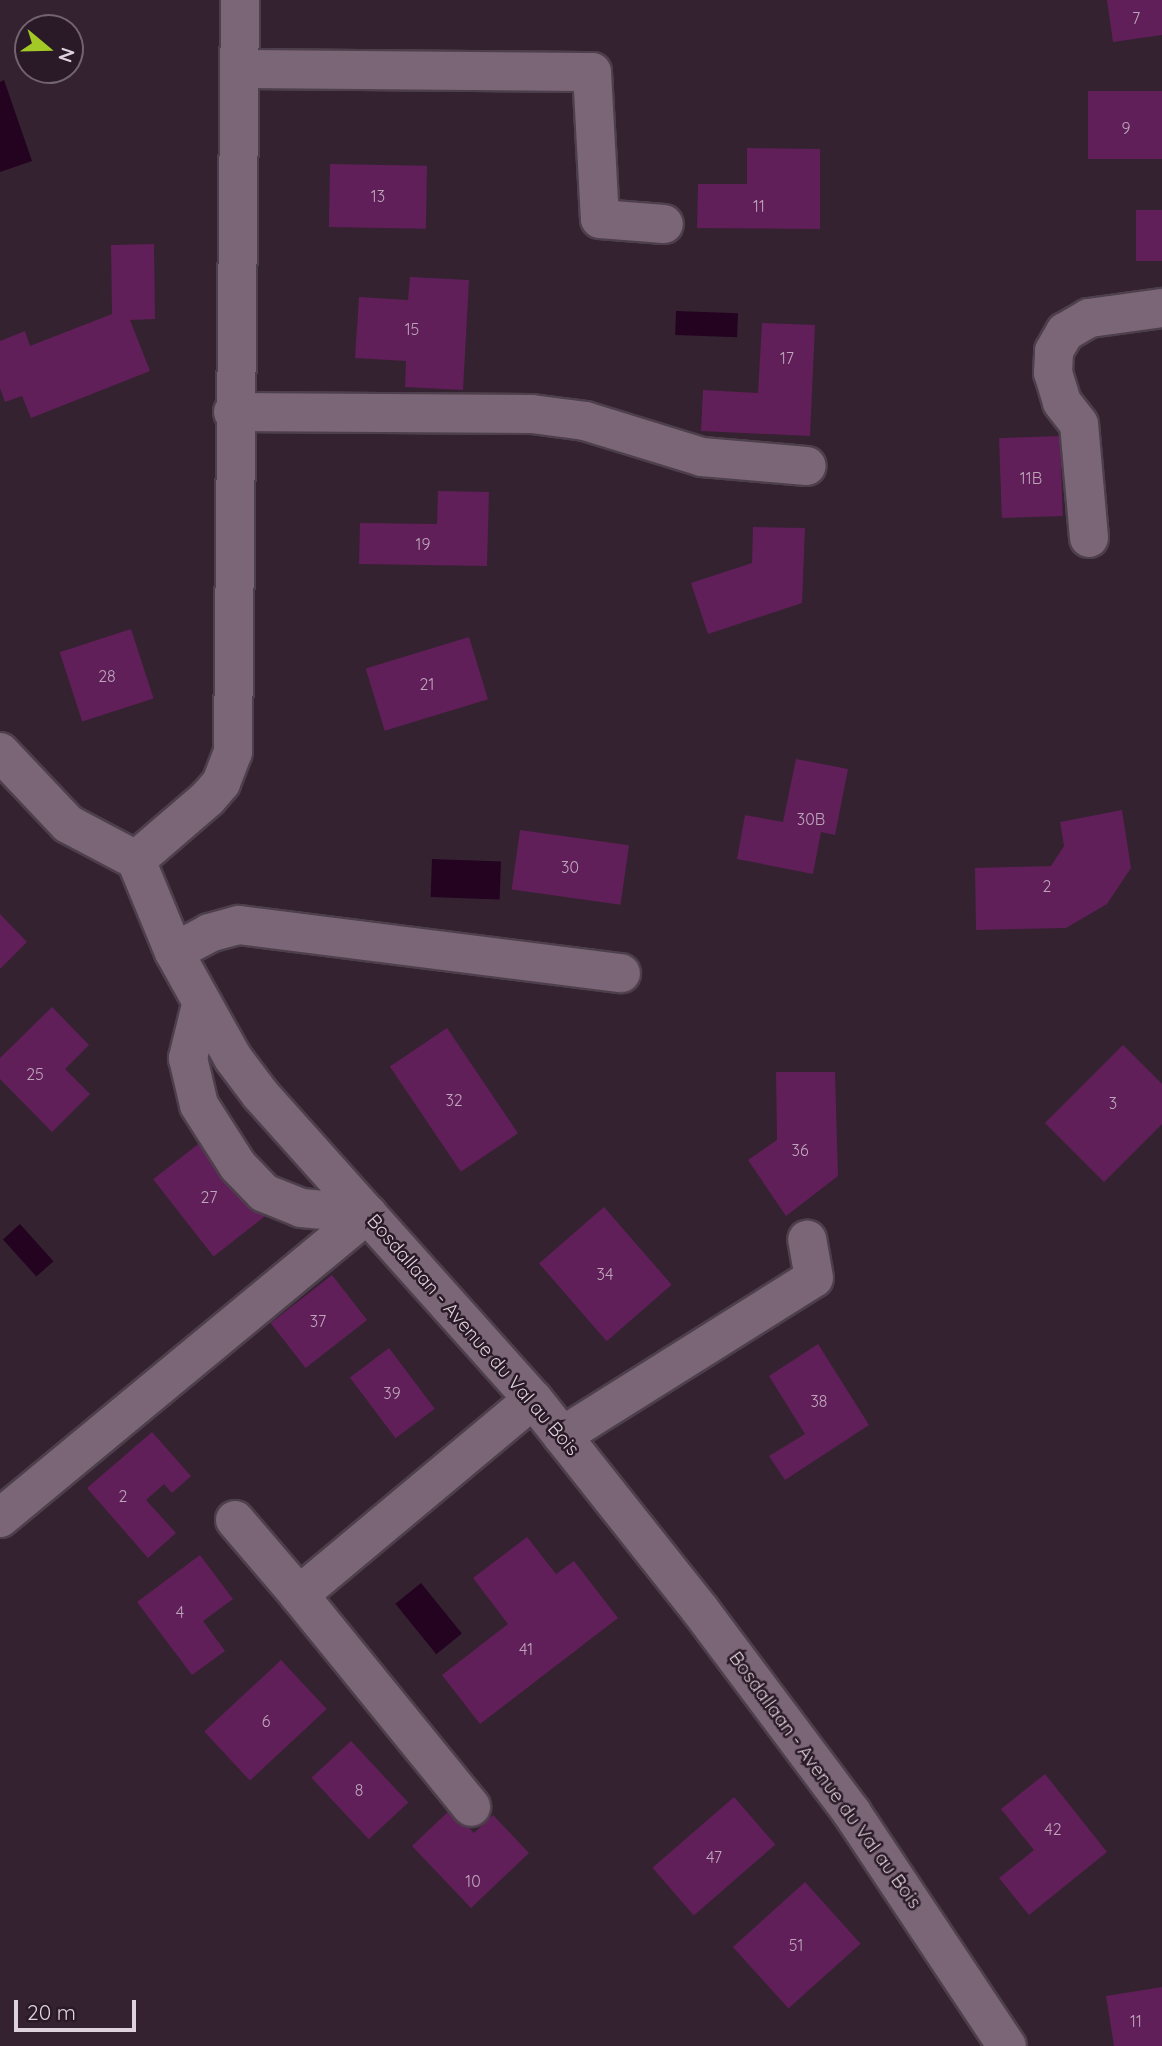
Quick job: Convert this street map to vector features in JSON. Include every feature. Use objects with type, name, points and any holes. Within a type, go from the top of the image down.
[{"type":"street","points":[[0,751],[68,824],[136,860],[208,798],[221,783],[233,752],[233,412],[240,0]]},
{"type":"street","points":[[239,69],[592,72],[600,219],[664,224]]},
{"type":"street","points":[[1089,538],[1079,424],[1062,402],[1053,373],[1054,351],[1065,332],[1089,318],[1162,308]]},
{"type":"street","points":[[233,412],[532,414],[585,421],[702,457],[807,466]]},
{"type":"street","name":"Bosdallaan - Avenue du Val au Bois","points":[[136,860],[174,952],[201,1005],[260,1094],[533,1399],[852,1813],[1007,2046]]},
{"type":"street","points":[[174,952],[209,933],[239,925],[621,973]]},
{"type":"street","points":[[201,1005],[188,1058],[199,1105],[239,1166],[264,1193],[301,1208],[368,1214]]},
{"type":"street","points":[[0,1518],[368,1214]]},
{"type":"street","points":[[562,1436],[814,1278],[807,1240]]},
{"type":"street","points":[[299,1595],[533,1399]]},
{"type":"street","points":[[235,1520],[471,1807]]},
{"type":"shaded area","points":[[4,80],[32,161],[0,172],[0,82]]},
{"type":"shaded area","points":[[676,311],[738,313],[737,337],[675,335]]},
{"type":"shaded area","points":[[432,859],[501,861],[500,899],[431,897]]},
{"type":"shaded area","points":[[20,1224],[53,1261],[36,1277],[3,1239]]},
{"type":"shaded area","points":[[421,1583],[462,1634],[436,1654],[395,1604]]},
{"type":"building","points":[[1107,0],[1162,0],[1162,35],[1113,42]]},
{"type":"building","points":[[1088,91],[1162,91],[1162,159],[1088,159]]},
{"type":"building","points":[[747,148],[820,149],[820,229],[697,228],[698,184],[747,184]]},
{"type":"building","points":[[330,164],[427,166],[426,229],[329,227]]},
{"type":"building","points":[[1136,210],[1162,210],[1162,261],[1136,261]]},
{"type":"building","points":[[154,244],[155,319],[130,320],[150,371],[31,418],[22,396],[5,402],[0,388],[0,341],[25,331],[30,346],[112,314],[111,245]]},
{"type":"building","points":[[410,277],[469,280],[463,390],[405,387],[406,361],[355,358],[359,297],[408,300]]},
{"type":"building","points":[[762,323],[815,325],[810,436],[701,431],[703,390],[758,393]]},
{"type":"building","points":[[1060,436],[1063,516],[1002,518],[999,438]]},
{"type":"building","points":[[438,491],[489,492],[487,566],[359,564],[360,523],[437,524]]},
{"type":"building","points":[[753,527],[805,528],[802,603],[708,634],[691,583],[752,563]]},
{"type":"building","points":[[131,629],[154,698],[82,722],[60,652]]},
{"type":"building","points":[[469,637],[488,699],[385,731],[366,669]]},
{"type":"building","points":[[796,759],[848,769],[835,835],[821,832],[813,874],[737,859],[745,815],[783,822]]},
{"type":"building","points":[[1122,810],[1131,868],[1107,904],[1066,928],[976,930],[975,868],[1051,866],[1064,846],[1060,822]]},
{"type":"building","points":[[520,830],[629,845],[621,905],[512,889]]},
{"type":"building","points":[[0,914],[27,942],[0,969]]},
{"type":"building","points":[[52,1007],[89,1045],[65,1069],[90,1094],[52,1132],[0,1079],[0,1058]]},
{"type":"building","points":[[447,1028],[518,1133],[461,1172],[390,1067]]},
{"type":"building","points":[[1123,1045],[1162,1084],[1162,1124],[1104,1182],[1045,1123]]},
{"type":"building","points":[[776,1072],[835,1072],[838,1176],[786,1216],[748,1160],[777,1140]]},
{"type":"building","points":[[206,1138],[266,1215],[214,1256],[153,1179]]},
{"type":"building","points":[[604,1207],[672,1285],[607,1341],[539,1263]]},
{"type":"building","points":[[332,1275],[367,1320],[306,1368],[271,1323]]},
{"type":"building","points":[[818,1344],[869,1425],[785,1480],[769,1456],[805,1434],[769,1376]]},
{"type":"building","points":[[389,1348],[435,1409],[396,1438],[350,1377]]},
{"type":"building","points":[[152,1432],[191,1476],[172,1493],[164,1484],[146,1500],[176,1533],[148,1558],[87,1488]]},
{"type":"building","points":[[527,1537],[556,1574],[574,1561],[618,1618],[480,1724],[442,1675],[508,1624],[473,1578]]},
{"type":"building","points":[[200,1555],[233,1599],[203,1621],[225,1651],[192,1675],[137,1602]]},
{"type":"building","points":[[281,1660],[327,1709],[250,1781],[204,1732]]},
{"type":"building","points":[[351,1741],[408,1802],[369,1839],[312,1778]]},
{"type":"building","points":[[1045,1774],[1107,1852],[1029,1915],[999,1878],[1034,1850],[1001,1809]]},
{"type":"building","points":[[734,1797],[775,1845],[694,1915],[652,1868]]},
{"type":"building","points":[[451,1809],[474,1833],[493,1815],[529,1853],[471,1908],[412,1846]]},
{"type":"building","points":[[805,1882],[861,1944],[788,2009],[733,1947]]},
{"type":"building","points":[[1162,1987],[1162,2046],[1114,2046],[1106,1996]]}]
